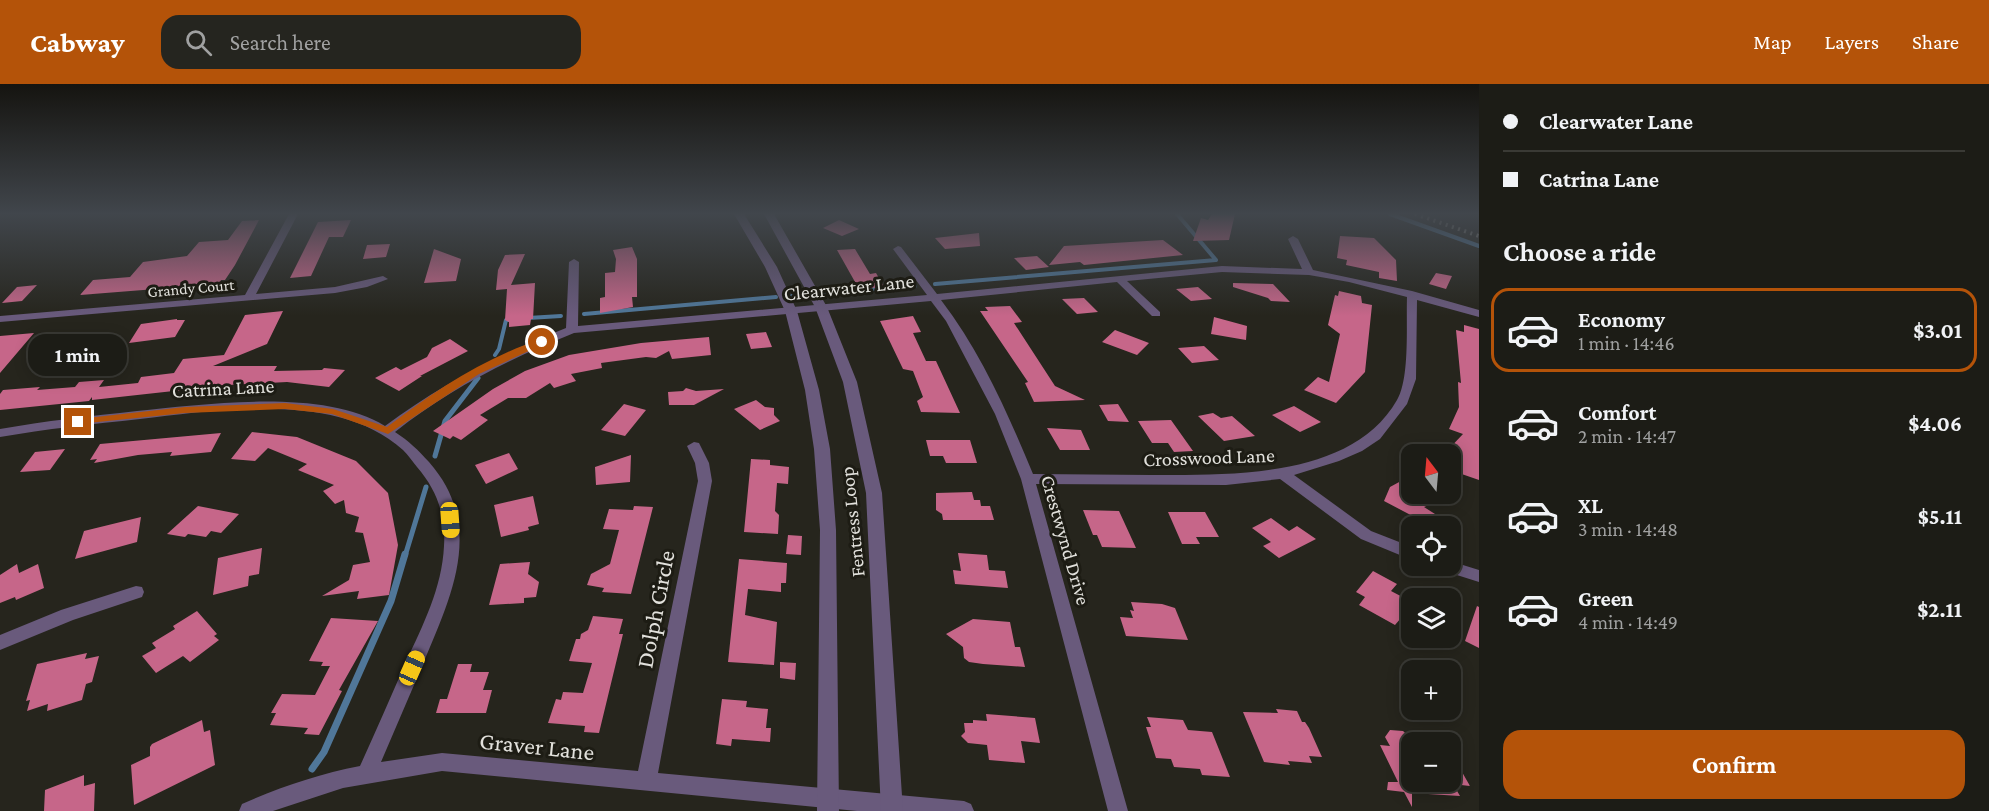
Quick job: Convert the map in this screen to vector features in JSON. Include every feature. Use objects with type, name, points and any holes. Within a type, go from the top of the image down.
[{"type":"street","points":[[248,298],[275,248]]},
{"type":"street","name":"Fentress Loop","points":[[759,248],[791,311],[812,390],[823,461],[828,530],[828,805]]},
{"type":"street","name":"Fentress Loop","points":[[788,248],[821,307],[850,382],[874,493],[892,808]]},
{"type":"street","points":[[1298,248],[1310,272]]},
{"type":"street","name":"Crestwynd Drive","points":[[898,249],[951,320],[1001,414],[1028,479],[1118,811]]},
{"type":"street","points":[[572,330],[573,262]]},
{"type":"street","name":"Clearwater Lane","points":[[388,431],[420,406],[476,372],[518,351],[572,330],[791,311],[1222,268],[1310,272],[1370,283],[1479,314]]},
{"type":"street","points":[[1118,278],[1156,314]]},
{"type":"street","name":"Grandy Court","points":[[0,319],[349,288],[383,279]]},
{"type":"street","name":"Crosswood Lane","points":[[1028,479],[1226,480],[1283,474],[1334,458],[1357,448],[1375,436],[1403,401],[1410,379],[1412,294]]},
{"type":"street","name":"Catrina Lane","points":[[0,433],[164,412],[285,406],[333,412],[388,431],[408,446],[424,462],[446,497],[453,548],[447,583],[431,627],[367,772]]},
{"type":"street","name":"Dolph Circle","points":[[646,782],[705,481],[702,463],[694,446]]},
{"type":"street","points":[[1283,474],[1366,535],[1401,549]]},
{"type":"street","points":[[1461,571],[1479,576]]},
{"type":"street","points":[[0,643],[67,615],[136,592]]},
{"type":"street","name":"Graver Lane","points":[[249,811],[304,789],[367,772],[442,762],[646,782],[828,805],[964,811]]},
{"type":"building","points":[[194,248],[244,248],[225,280],[221,280],[219,284],[80,295],[93,280],[130,277],[143,262],[187,256]]},
{"type":"building","points":[[305,248],[324,248],[311,276],[290,278]]},
{"type":"building","points":[[366,248],[389,248],[386,257],[363,259]]},
{"type":"building","points":[[632,248],[637,259],[637,297],[632,297],[633,307],[600,313],[600,298],[605,297],[605,273],[615,272],[616,259],[613,250]]},
{"type":"building","points":[[1062,248],[1174,248],[1183,255],[1084,265],[1080,262],[1049,265]]},
{"type":"building","points":[[1338,248],[1384,248],[1396,260],[1397,281],[1379,278],[1379,272],[1346,265],[1347,260],[1337,258]]},
{"type":"building","points":[[434,249],[461,259],[456,281],[424,283]]},
{"type":"building","points":[[855,249],[870,274],[876,273],[884,287],[859,289],[837,250]]},
{"type":"building","points":[[525,254],[511,285],[535,283],[533,319],[530,325],[509,327],[509,322],[505,320],[507,289],[496,290],[498,270],[505,255]]},
{"type":"building","points":[[1037,256],[1049,267],[1026,270],[1014,258]]},
{"type":"building","points":[[1436,273],[1452,276],[1446,289],[1429,284]]},
{"type":"building","points":[[1233,283],[1273,284],[1290,302],[1271,301],[1233,287]]},
{"type":"building","points":[[37,285],[22,301],[2,303],[17,287]]},
{"type":"building","points":[[1198,287],[1212,299],[1191,301],[1176,289]]},
{"type":"building","points":[[1339,291],[1361,296],[1362,303],[1372,305],[1365,372],[1336,403],[1304,390],[1318,377],[1329,382],[1340,334],[1328,325],[1335,295],[1338,296]]},
{"type":"building","points":[[1084,298],[1098,312],[1077,314],[1062,299]]},
{"type":"building","points":[[1010,306],[1022,322],[1014,323],[1055,386],[1085,400],[1034,402],[1025,383],[1028,382],[980,311],[988,311],[985,307]]},
{"type":"building","points":[[283,311],[267,344],[213,366],[277,366],[274,371],[322,370],[324,368],[345,370],[329,387],[287,382],[228,385],[92,400],[92,397],[89,401],[0,410],[0,394],[3,390],[75,387],[79,382],[104,380],[99,387],[138,383],[141,377],[174,373],[183,359],[224,355],[245,315]]},
{"type":"building","points":[[913,316],[921,332],[913,333],[926,361],[936,361],[960,413],[921,412],[917,401],[923,397],[913,371],[903,369],[880,321]]},
{"type":"building","points":[[1214,317],[1247,326],[1246,340],[1211,334]]},
{"type":"building","points":[[185,320],[175,337],[129,343],[141,324]]},
{"type":"building","points":[[1464,325],[1479,329],[1479,480],[1461,474],[1461,444],[1454,444],[1463,434],[1449,429],[1459,407],[1458,382],[1461,383],[1456,330],[1464,332]]},
{"type":"building","points":[[1115,330],[1149,343],[1137,355],[1102,342]]},
{"type":"building","points":[[766,332],[772,347],[751,349],[746,334]]},
{"type":"building","points":[[34,333],[0,373],[0,336]]},
{"type":"building","points":[[709,337],[711,355],[672,359],[669,351],[656,358],[646,357],[601,363],[602,368],[571,374],[576,381],[554,388],[550,383],[526,398],[508,398],[480,415],[488,420],[461,440],[453,436],[450,439],[433,431],[493,389],[525,371],[569,355],[641,343]]},
{"type":"building","points":[[450,339],[468,351],[420,376],[422,376],[399,391],[375,378],[396,367],[401,370],[427,357],[432,348]]},
{"type":"building","points":[[1204,346],[1219,360],[1192,363],[1178,348]]},
{"type":"building","points":[[686,388],[696,391],[724,389],[694,405],[669,405],[668,392],[683,391]]},
{"type":"building","points":[[756,400],[765,407],[774,408],[774,415],[780,421],[760,430],[734,409]]},
{"type":"building","points":[[624,404],[646,410],[625,436],[601,430]]},
{"type":"building","points":[[1118,404],[1129,422],[1108,421],[1099,405]]},
{"type":"building","points":[[1294,406],[1321,422],[1300,432],[1272,415]]},
{"type":"building","points":[[1213,413],[1221,418],[1232,416],[1255,436],[1224,441],[1198,416]]},
{"type":"building","points":[[1171,420],[1193,451],[1174,452],[1168,443],[1152,443],[1138,421]]},
{"type":"building","points":[[1047,428],[1081,430],[1090,450],[1060,450]]},
{"type":"building","points":[[252,432],[297,437],[356,461],[388,493],[398,545],[389,595],[357,599],[359,591],[322,596],[349,580],[353,565],[370,562],[363,533],[355,532],[359,517],[346,513],[344,500],[335,504],[323,491],[334,485],[298,470],[307,464],[268,448],[255,461],[231,459]]},
{"type":"building","points":[[221,433],[211,452],[170,456],[172,452],[138,455],[94,463],[97,459],[90,460],[100,444]]},
{"type":"building","points":[[926,440],[970,440],[977,463],[946,463],[943,456],[930,456]]},
{"type":"building","points":[[65,449],[50,470],[20,472],[35,452]]},
{"type":"building","points":[[509,453],[518,469],[486,484],[475,465]]},
{"type":"building","points":[[631,455],[630,482],[596,485],[595,467]]},
{"type":"building","points":[[751,459],[770,460],[770,465],[789,467],[788,484],[777,483],[775,511],[779,515],[778,534],[744,532]]},
{"type":"building","points":[[1401,481],[1401,504],[1431,504],[1424,507],[1435,514],[1412,516],[1384,501],[1390,487]]},
{"type":"building","points":[[972,492],[974,500],[980,500],[981,506],[990,506],[994,520],[943,520],[942,514],[936,510],[936,493]]},
{"type":"building","points":[[533,496],[539,524],[528,527],[529,530],[501,537],[494,505]]},
{"type":"building","points":[[198,506],[239,514],[221,533],[211,531],[206,537],[167,534]]},
{"type":"building","points":[[634,506],[653,507],[631,594],[602,592],[604,588],[587,585],[591,574],[610,564],[619,530],[603,529],[609,509],[633,510]]},
{"type":"building","points":[[1083,510],[1119,511],[1136,548],[1102,547],[1097,535],[1093,535]]},
{"type":"building","points":[[1168,512],[1205,512],[1219,537],[1196,537],[1200,544],[1182,544]]},
{"type":"building","points":[[141,517],[137,542],[75,559],[84,531]]},
{"type":"building","points":[[1271,518],[1289,531],[1297,526],[1316,539],[1279,558],[1263,546],[1271,542],[1252,528]]},
{"type":"building","points":[[788,535],[802,536],[801,555],[786,554]]},
{"type":"building","points":[[262,548],[259,574],[249,576],[248,586],[213,595],[218,558]]},
{"type":"building","points":[[958,553],[987,555],[989,570],[1005,571],[1008,588],[955,584],[953,570],[961,571]]},
{"type":"building","points":[[739,559],[787,563],[786,583],[781,583],[781,592],[748,589],[745,615],[777,622],[774,665],[728,662]]},
{"type":"building","points":[[530,562],[528,574],[539,582],[536,597],[524,598],[524,603],[489,605],[500,564]]},
{"type":"building","points":[[17,564],[19,573],[38,564],[44,588],[16,600],[15,597],[0,603],[0,575]]},
{"type":"building","points":[[1373,571],[1397,584],[1391,591],[1401,596],[1401,618],[1395,625],[1359,605],[1365,597],[1356,592]]},
{"type":"building","points":[[1131,602],[1162,604],[1175,608],[1188,640],[1126,636],[1120,617],[1133,618],[1130,610],[1134,611]]},
{"type":"building","points":[[1477,606],[1479,607],[1479,648],[1465,641]]},
{"type":"building","points":[[197,611],[217,634],[214,636],[219,640],[190,662],[183,656],[156,673],[142,656],[156,648],[152,643],[175,629],[173,626]]},
{"type":"building","points":[[593,616],[623,619],[619,634],[623,634],[599,733],[584,732],[585,726],[548,723],[556,699],[561,700],[563,692],[583,693],[592,663],[569,661],[576,639],[580,639],[581,634],[588,630]]},
{"type":"building","points":[[331,618],[378,621],[339,690],[342,691],[319,735],[304,734],[308,728],[270,725],[276,713],[271,713],[282,694],[315,695],[330,666],[321,666],[323,662],[309,661]]},
{"type":"building","points":[[973,619],[1010,622],[1015,647],[1020,647],[1025,667],[969,662],[964,658],[963,647],[946,634]]},
{"type":"building","points":[[87,653],[85,659],[99,656],[92,682],[86,684],[82,700],[47,711],[48,704],[27,711],[30,700],[26,701],[37,664]]},
{"type":"building","points":[[780,662],[796,663],[795,680],[780,678]]},
{"type":"building","points":[[458,664],[472,664],[470,672],[489,672],[483,690],[492,690],[486,713],[436,713],[440,699],[447,699]]},
{"type":"building","points":[[722,699],[747,701],[746,707],[768,709],[766,728],[771,728],[770,742],[732,739],[731,746],[716,744]]},
{"type":"building","points":[[1276,709],[1297,711],[1302,722],[1305,722],[1309,728],[1322,757],[1309,756],[1312,763],[1288,761],[1290,765],[1264,762],[1243,712],[1278,713]]},
{"type":"building","points":[[986,714],[1035,718],[1040,743],[1021,741],[1025,763],[989,760],[987,745],[968,743],[961,736],[965,732],[964,723],[973,723],[973,720],[987,721]]},
{"type":"building","points":[[1147,717],[1183,720],[1188,730],[1212,732],[1230,777],[1202,775],[1200,769],[1174,767],[1171,759],[1156,758],[1146,727],[1151,727]]},
{"type":"building","points":[[202,720],[204,732],[210,730],[215,765],[134,805],[131,765],[150,756],[152,744]]},
{"type":"building","points":[[1390,730],[1404,732],[1401,732],[1401,792],[1387,790],[1388,782],[1398,782],[1380,745],[1390,746],[1385,737]]},
{"type":"building","points":[[1461,770],[1470,786],[1461,785]]},
{"type":"building","points":[[84,775],[84,786],[95,783],[94,811],[44,811],[45,790]]},
{"type":"building","points":[[1404,792],[1458,792],[1460,796],[1412,793],[1412,807]]},
{"type":"waterway","points":[[935,284],[1216,260],[1206,248]]},
{"type":"waterway","points":[[822,293],[915,286]]},
{"type":"waterway","points":[[792,296],[806,295]]},
{"type":"waterway","points":[[584,314],[776,297]]},
{"type":"waterway","points":[[528,318],[561,316]]},
{"type":"waterway","points":[[495,355],[499,349],[506,320],[513,320]]},
{"type":"waterway","points":[[435,456],[445,421],[478,378]]},
{"type":"waterway","points":[[405,556],[426,487]]},
{"type":"waterway","points":[[312,769],[324,752],[391,601],[405,554]]},
{"type":"route","points":[[78,422],[185,410],[285,406],[333,412],[388,431],[447,388],[502,358],[542,342]]}]
